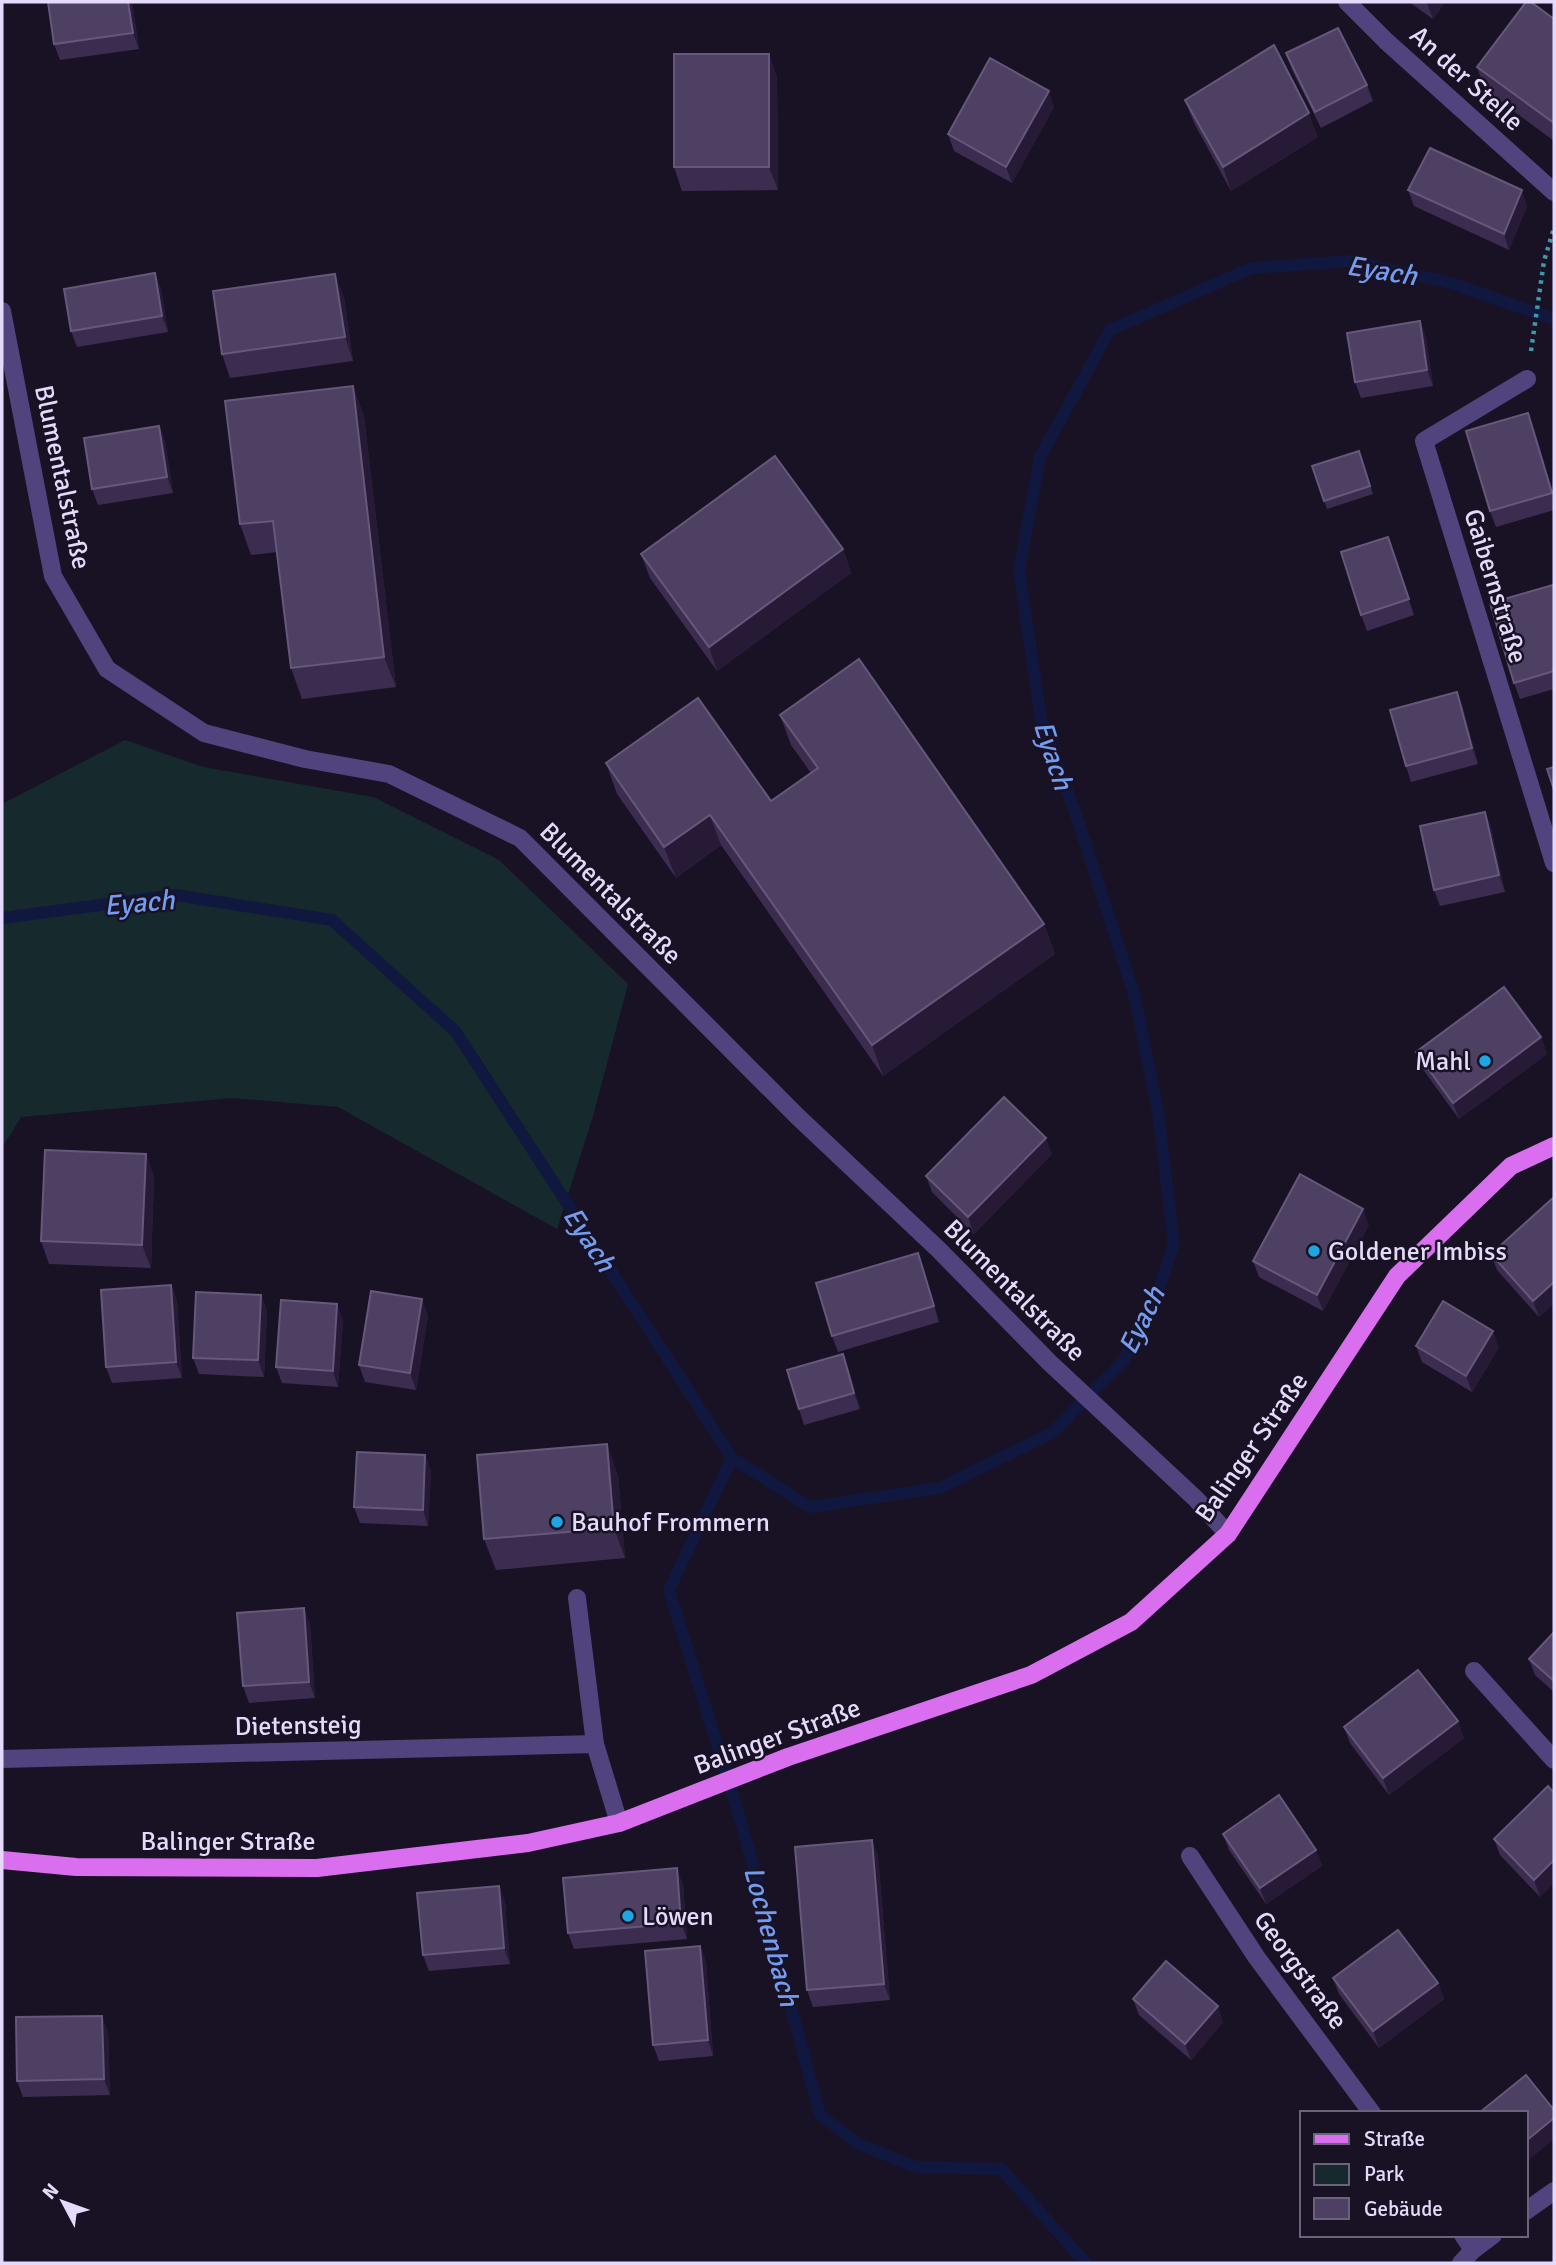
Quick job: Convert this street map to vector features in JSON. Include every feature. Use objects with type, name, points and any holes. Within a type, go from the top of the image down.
[{"type":"main road","name":"Balinger Straße","points":[[2,1860],[76,1867],[317,1868],[528,1843],[619,1823],[788,1757],[1031,1675],[1131,1622],[1228,1534],[1397,1276],[1511,1166],[1554,1146]]},
{"type":"street","name":"An der Stelle","points":[[1347,2],[1386,41],[1554,192]]},
{"type":"street","name":"Blumentalstraße","points":[[2,311],[53,576],[107,669],[204,733],[305,759],[390,774],[520,838],[797,1116],[938,1249],[1050,1363],[1196,1499],[1228,1534]]},
{"type":"street","name":"Gaibernstraße","points":[[1527,379],[1424,441],[1554,863]]},
{"type":"street","points":[[577,1598],[595,1744],[619,1823]]},
{"type":"street","points":[[1475,1671],[1554,1760]]},
{"type":"street","name":"Dietensteig","points":[[2,1759],[595,1744]]},
{"type":"street","name":"Georgstraße","points":[[1190,1856],[1258,1958],[1371,2111]]},
{"type":"street","points":[[1528,2210],[1554,2191]]},
{"type":"street","points":[[1461,2263],[1468,2242],[1486,2237]]},
{"type":"path","points":[[1533,337],[1544,261],[1554,229]]},
{"type":"green space","points":[[125,740],[203,767],[373,797],[499,860],[628,984],[593,1116],[557,1229],[338,1107],[232,1098],[21,1117],[2,1148],[2,804]]},
{"type":"building","points":[[48,2],[128,2],[133,33],[54,44]]},
{"type":"building","points":[[1526,2],[1531,2],[1554,19],[1554,123],[1477,67]]},
{"type":"building","points":[[1338,28],[1367,85],[1315,112],[1286,53]]},
{"type":"building","points":[[1274,45],[1309,113],[1223,167],[1185,100]]},
{"type":"building","points":[[674,54],[769,54],[769,167],[674,167]]},
{"type":"building","points":[[990,58],[1049,91],[1006,167],[948,134]]},
{"type":"building","points":[[1430,148],[1522,190],[1504,234],[1408,190]]},
{"type":"building","points":[[155,273],[162,316],[71,331],[64,289]]},
{"type":"building","points":[[335,274],[345,337],[222,354],[213,291]]},
{"type":"building","points":[[1420,321],[1427,370],[1355,382],[1347,333]]},
{"type":"building","points":[[353,386],[384,657],[291,668],[273,521],[240,524],[225,401]]},
{"type":"building","points":[[1528,413],[1552,493],[1490,511],[1466,431]]},
{"type":"building","points":[[159,426],[167,477],[92,489],[84,438]]},
{"type":"building","points":[[1359,451],[1370,486],[1324,501],[1312,466]]},
{"type":"building","points":[[775,456],[843,549],[709,647],[641,554]]},
{"type":"building","points":[[1388,537],[1409,599],[1361,615],[1341,552]]},
{"type":"building","points":[[1553,585],[1554,671],[1514,683],[1490,603]]},
{"type":"building","points":[[859,659],[1044,924],[872,1045],[710,815],[664,847],[606,763],[698,698],[771,801],[818,768],[780,715]]},
{"type":"building","points":[[1457,692],[1472,748],[1406,766],[1390,710]]},
{"type":"building","points":[[1554,767],[1554,790],[1547,769]]},
{"type":"building","points":[[1485,812],[1499,875],[1434,890],[1420,826]]},
{"type":"building","name":"Mahl","points":[[1504,987],[1541,1037],[1453,1103],[1416,1052]]},
{"type":"building","points":[[1004,1097],[1046,1138],[968,1217],[926,1176]]},
{"type":"building","points":[[45,1150],[146,1154],[142,1245],[41,1241]]},
{"type":"building","name":"Goldener Imbiss","points":[[1300,1174],[1363,1209],[1317,1295],[1253,1261]]},
{"type":"building","points":[[1554,1197],[1554,1282],[1533,1301],[1491,1254]]},
{"type":"building","points":[[918,1253],[934,1306],[832,1336],[816,1283]]},
{"type":"building","points":[[171,1285],[176,1362],[106,1367],[101,1290]]},
{"type":"building","points":[[371,1291],[422,1299],[410,1373],[359,1365]]},
{"type":"building","points":[[196,1292],[261,1295],[258,1360],[193,1358]]},
{"type":"building","points":[[281,1300],[337,1304],[333,1371],[276,1367]]},
{"type":"building","points":[[1443,1301],[1493,1331],[1466,1376],[1416,1346]]},
{"type":"building","points":[[843,1354],[854,1393],[799,1409],[787,1370]]},
{"type":"building","points":[[607,1444],[614,1528],[484,1539],[477,1455]]},
{"type":"building","points":[[357,1452],[425,1455],[423,1510],[354,1507]]},
{"type":"building","points":[[304,1608],[309,1682],[243,1686],[237,1613]]},
{"type":"building","points":[[1554,1632],[1554,1681],[1529,1659]]},
{"type":"building","points":[[1418,1670],[1458,1721],[1383,1778],[1344,1727]]},
{"type":"building","points":[[1548,1786],[1554,1793],[1554,1860],[1534,1880],[1494,1839]]},
{"type":"building","points":[[1279,1795],[1316,1850],[1260,1888],[1223,1834]]},
{"type":"building","points":[[872,1840],[884,1984],[807,1990],[795,1847]]},
{"type":"building","name":"Löwen","points":[[677,1868],[681,1923],[568,1933],[563,1878]]},
{"type":"building","points":[[499,1886],[504,1948],[423,1955],[417,1893]]},
{"type":"building","points":[[1398,1930],[1438,1983],[1373,2031],[1333,1978]]},
{"type":"building","points":[[700,1946],[708,2040],[653,2045],[645,1951]]},
{"type":"building","points":[[1166,1961],[1218,2006],[1185,2044],[1133,1999]]},
{"type":"building","points":[[102,2016],[104,2079],[17,2081],[16,2017]]},
{"type":"building","points":[[1526,2075],[1554,2110],[1554,2118],[1528,2139],[1528,2111],[1481,2111]]},
{"type":"waterway","name":"Eyach","points":[[2,918],[176,895],[332,920],[456,1032],[732,1458],[810,1507],[940,1488],[1052,1433],[1124,1360],[1155,1302],[1174,1243],[1158,1112],[1134,994],[1076,815],[1041,719],[1019,571],[1040,457],[1110,330],[1252,268],[1351,261],[1448,282],[1554,319]]},
{"type":"waterway","name":"Lochenbach","points":[[732,1458],[669,1590],[742,1825],[820,2115],[859,2144],[916,2167],[1001,2169],[1086,2263]]},
{"type":"place","name":"Mahl","points":[[1485,1061]]},
{"type":"place","name":"Goldener Imbiss","points":[[1314,1251]]},
{"type":"place","name":"Bauhof Frommern","points":[[557,1522]]},
{"type":"place","name":"Löwen","points":[[628,1916]]}]
